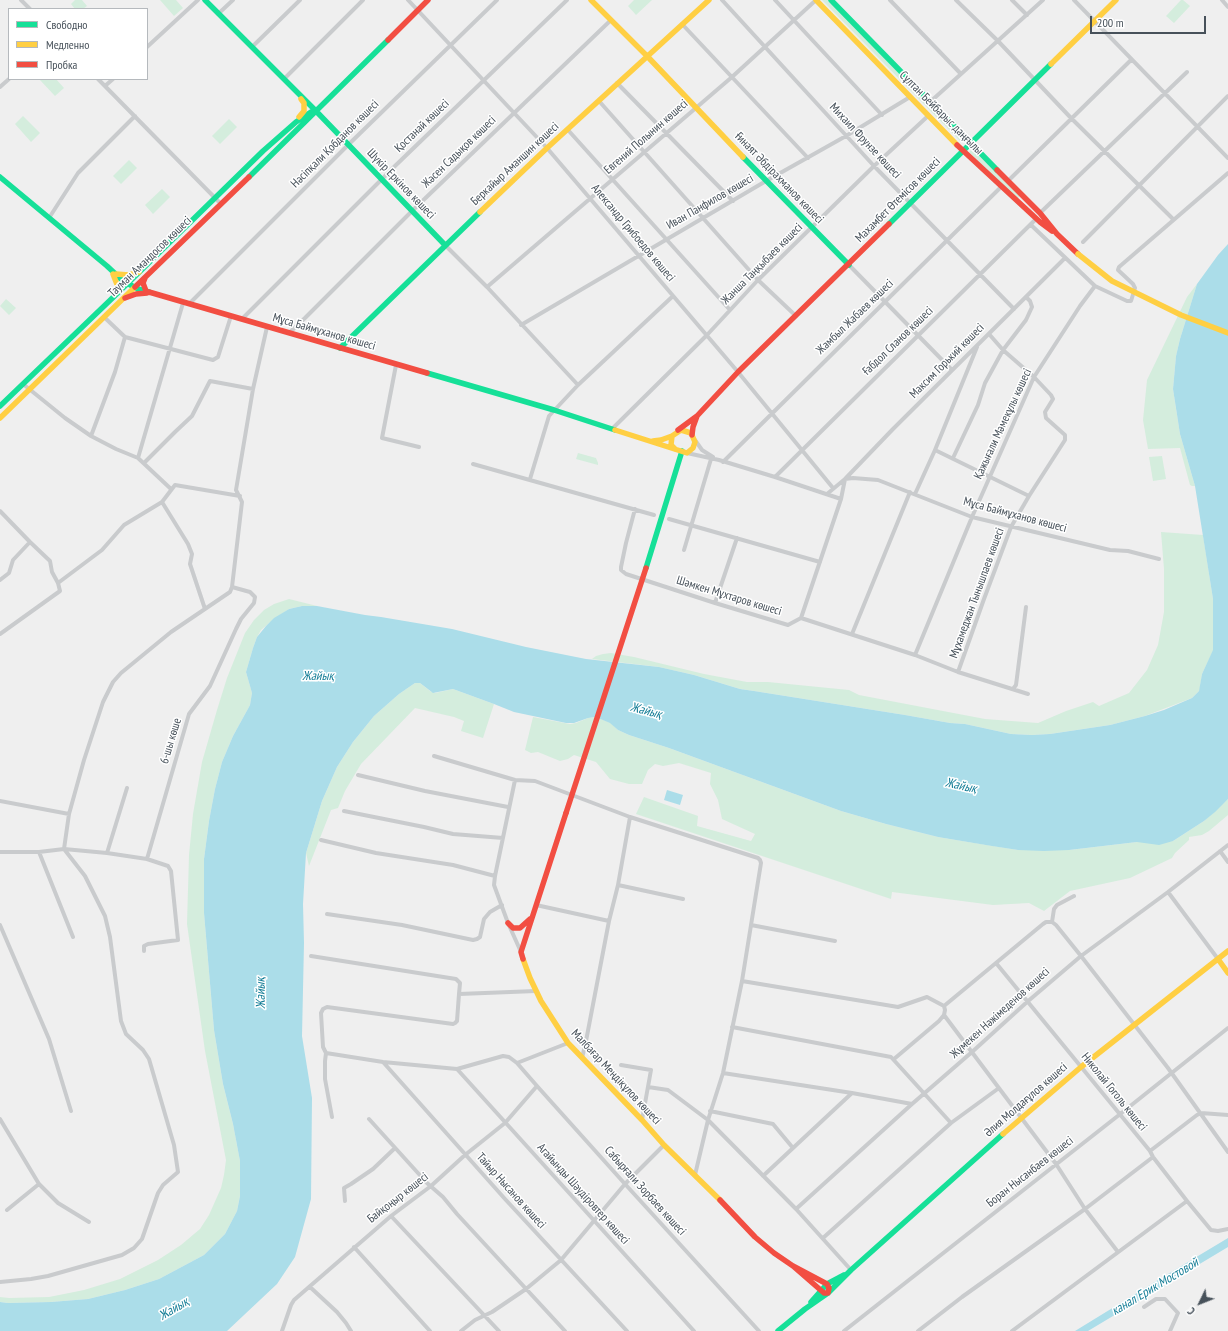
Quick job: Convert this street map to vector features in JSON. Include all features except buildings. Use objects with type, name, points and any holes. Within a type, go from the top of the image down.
[{"type":"main road","name":"Шүкір Еркінов көшесі","points":[[204,0],[315,110],[446,245]]},
{"type":"main road","name":"Тауман Амандосов көшесі","points":[[0,406],[263,151],[296,122],[322,105],[428,0]]},
{"type":"main road","name":"Ғинаят Әбдірахманов көшесі","points":[[590,0],[647,56],[766,181],[849,264]]},
{"type":"main road","name":"Беркайыр Аманшин көшесі","points":[[340,348],[548,148],[709,0]]},
{"type":"main road","name":"Сұлтан Бейбарыс даңғылы","points":[[816,0],[963,151],[1036,219],[1057,234]]},
{"type":"main road","name":"Сұлтан Бейбарыс даңғылы","points":[[831,0],[970,144],[1040,213],[1057,234],[1078,254],[1112,281],[1181,314],[1228,333]]},
{"type":"main road","name":"Махамбет Өтемісов көшесі","points":[[672,436],[696,416],[738,372],[1116,0]]},
{"type":"main road","points":[[298,93],[314,104],[322,105],[324,120],[314,117],[302,125]]},
{"type":"main road","points":[[296,122],[304,111],[304,103],[298,93]]},
{"type":"main road","name":"Тауман Амандосов көшесі","points":[[0,418],[302,125],[315,110]]},
{"type":"main road","name":"Мұса Баймұханов көшесі","points":[[0,177],[127,284],[182,303],[242,319],[554,410],[675,449]]},
{"type":"main road","points":[[110,269],[116,279],[118,287],[114,297]]},
{"type":"main road","points":[[116,274],[129,275],[139,272]]},
{"type":"main road","points":[[121,300],[136,294],[148,292],[142,283],[145,278]]},
{"type":"main road","points":[[649,441],[661,440],[672,436],[671,445],[675,449],[685,452],[693,448],[693,427],[696,416]]},
{"type":"main road","points":[[678,431],[687,430],[693,437]]},
{"type":"main road","points":[[521,952],[685,452]]},
{"type":"main road","points":[[508,923],[513,928],[520,928],[532,918]]},
{"type":"main road","name":"Әлия Молдағұлов көшесі","points":[[778,1331],[828,1293],[846,1274],[1021,1118],[1081,1067],[1228,951]]},
{"type":"main road","name":"Малбағар Меңдіқұлов көшесі","points":[[521,952],[536,991],[557,1027],[581,1058],[756,1238],[793,1266],[812,1278],[827,1284]]},
{"type":"main road","points":[[1218,959],[1228,973]]},
{"type":"main road","name":"Әлия Молдағұлов көшесі","points":[[805,1309],[827,1284],[846,1274]]},
{"type":"main road","points":[[805,1309],[813,1296],[814,1291],[812,1278],[835,1279]]},
{"type":"main road","name":"Малбағар Меңдіқұлов көшесі","points":[[812,1278],[824,1293],[828,1293]]},
{"type":"main road","points":[[827,1284],[829,1288],[828,1293]]},
{"type":"street","points":[[21,0],[29,8]]},
{"type":"street","points":[[148,46],[198,0]]},
{"type":"street","points":[[218,14],[233,0]]},
{"type":"street","points":[[252,47],[300,0]]},
{"type":"street","points":[[284,79],[363,0]]},
{"type":"street","name":"Александр Грибоедов көшесі","points":[[408,0],[548,148],[707,335],[833,488]]},
{"type":"street","name":"Нәсіпқали Қобданов көшесі","points":[[189,304],[348,145],[497,0]]},
{"type":"street","name":"Қостанай көшесі","points":[[242,319],[483,80],[567,0]]},
{"type":"street","name":"Михаил Фрунзе көшесі","points":[[722,0],[874,166],[1014,309]]},
{"type":"street","points":[[775,0],[882,114]]},
{"type":"street","name":"Евгений Полынин көшесі","points":[[487,287],[732,77],[816,0]]},
{"type":"street","points":[[890,0],[961,74]]},
{"type":"street","points":[[956,0],[998,41],[1071,118],[1173,219]]},
{"type":"street","points":[[1012,0],[1027,15]]},
{"type":"street","points":[[930,102],[1043,0]]},
{"type":"street","points":[[1074,0],[1228,158]]},
{"type":"street","points":[[1222,0],[1228,7]]},
{"type":"street","name":"Жәсен Садықов көшесі","points":[[288,333],[610,20]]},
{"type":"street","points":[[682,24],[808,158]]},
{"type":"street","points":[[1008,181],[1132,60]]},
{"type":"street","points":[[1040,213],[1105,152],[1186,72]]},
{"type":"street","points":[[0,86],[8,80]]},
{"type":"street","points":[[99,80],[221,204]]},
{"type":"street","points":[[105,86],[112,80]]},
{"type":"street","points":[[617,83],[733,201]]},
{"type":"street","points":[[1083,242],[1228,96]]},
{"type":"street","name":"Иван Панфилов көшесі","points":[[522,325],[910,97]]},
{"type":"street","points":[[599,102],[758,280],[796,316]]},
{"type":"street","points":[[49,218],[78,173],[135,116]]},
{"type":"street","name":"Жанша Таңқыбаев көшесі","points":[[612,429],[707,335],[758,280],[874,166],[928,116]]},
{"type":"street","points":[[568,130],[730,310]]},
{"type":"street","points":[[1031,225],[1095,286],[1127,301],[1131,301],[1135,288],[1133,284],[1118,270],[1118,267],[1228,173]]},
{"type":"street","name":"Жамбыл Жабаев көшесі","points":[[721,461],[886,302],[1001,187]]},
{"type":"street","name":"Ғабдол Сланов көшесі","points":[[775,477],[1036,219]]},
{"type":"street","name":"Шүкір Еркінов көшесі","points":[[446,245],[578,385]]},
{"type":"street","name":"Максим Горький көшесі","points":[[827,494],[845,479],[893,429],[1065,258]]},
{"type":"street","name":"Ғинаят Әбдірахманов көшесі","points":[[849,264],[952,370]]},
{"type":"street","name":"Қажығали Мәмекұлы көшесі","points":[[915,655],[990,476],[1034,378],[1080,306],[1095,286]]},
{"type":"street","points":[[530,479],[549,416],[578,385],[674,296]]},
{"type":"street","points":[[953,458],[978,406],[984,383],[1003,350],[1026,320],[1032,307],[1030,301],[1026,297]]},
{"type":"street","points":[[138,458],[182,303]]},
{"type":"street","points":[[104,317],[125,337],[213,360],[218,357],[231,316]]},
{"type":"street","points":[[0,1282],[48,1276],[122,1255],[134,1248],[142,1239],[158,1193],[163,1185],[178,1172],[174,1145],[149,1058],[143,1050],[126,1034],[122,1021],[110,937],[105,916],[85,876],[64,850],[70,814],[84,760],[103,702],[113,682],[121,673],[171,632],[226,596],[232,587],[242,502],[236,490],[253,389],[267,327]]},
{"type":"street","name":"Мұхамеджан Тынышпаев көшесі","points":[[958,672],[1011,527],[1065,440],[1065,435],[1046,418],[1045,412],[1053,399],[1051,395],[1003,350],[989,334]]},
{"type":"street","points":[[91,436],[115,372],[125,337]]},
{"type":"street","points":[[852,634],[913,493],[935,450],[978,344]]},
{"type":"street","points":[[396,365],[382,438],[419,447]]},
{"type":"street","points":[[144,463],[192,416],[210,381],[253,389]]},
{"type":"street","points":[[23,384],[64,418],[91,436],[138,458],[171,489]]},
{"type":"street","points":[[693,437],[702,450],[721,461]]},
{"type":"street","points":[[935,450],[1029,496]]},
{"type":"street","points":[[685,452],[775,477],[841,499]]},
{"type":"street","points":[[684,550],[711,458]]},
{"type":"street","points":[[473,464],[654,515]]},
{"type":"street","name":"Мұса Баймұханов көшесі","points":[[845,479],[853,478],[878,480],[972,518],[1110,550],[1128,551],[1159,559]]},
{"type":"street","points":[[845,479],[841,499],[801,618],[915,655],[958,672],[1028,694]]},
{"type":"street","points":[[58,582],[102,550],[124,525],[162,502],[176,484],[240,496]]},
{"type":"street","points":[[162,502],[190,549],[192,554],[190,564],[205,609]]},
{"type":"street","name":"Шәмкен Мұхтаров көшесі","points":[[635,509],[621,567],[623,572],[626,574],[715,604],[788,625],[801,618]]},
{"type":"street","points":[[0,511],[50,560],[52,572],[58,582],[60,591],[0,634]]},
{"type":"street","points":[[669,519],[820,562]]},
{"type":"street","points":[[715,604],[737,538]]},
{"type":"street","points":[[0,580],[9,573],[13,560],[30,542]]},
{"type":"street","name":"6-шы көше","points":[[147,859],[189,714],[210,686],[241,619],[255,600],[255,597],[250,592],[232,587]]},
{"type":"street","points":[[1013,689],[1016,685],[1026,607]]},
{"type":"street","points":[[434,756],[515,780],[535,781],[630,817],[758,858],[760,860],[761,863],[742,981],[722,1073],[710,1111],[695,1175]]},
{"type":"street","points":[[358,774],[425,791],[508,807]]},
{"type":"street","points":[[515,780],[508,807],[494,885],[508,923],[521,952]]},
{"type":"street","points":[[107,853],[127,788]]},
{"type":"street","points":[[0,801],[70,814]]},
{"type":"street","points":[[344,811],[453,834],[503,838]]},
{"type":"street","points":[[581,1058],[586,1041],[609,921],[618,885],[630,817]]},
{"type":"street","points":[[321,840],[376,853],[453,865],[495,876]]},
{"type":"street","name":"Жұмекен Нәжімеденов көшесі","points":[[796,1208],[1027,1002],[1081,956],[1168,892],[1228,845]]},
{"type":"street","points":[[0,852],[39,852],[64,850],[107,853],[147,859],[170,868],[178,940],[148,944],[144,946],[144,951]]},
{"type":"street","points":[[1220,851],[1228,862]]},
{"type":"street","points":[[39,852],[73,937]]},
{"type":"street","points":[[618,885],[683,899]]},
{"type":"street","points":[[1168,892],[1218,959]]},
{"type":"street","points":[[1052,922],[1054,909],[1057,905],[1074,896]]},
{"type":"street","points":[[327,914],[402,925],[473,940],[480,937],[484,919],[490,912],[502,905]]},
{"type":"street","points":[[536,905],[609,921]]},
{"type":"street","points":[[944,1006],[1043,924],[1046,922],[1052,922],[1081,956],[1172,1073],[1228,1152]]},
{"type":"street","points":[[0,925],[49,1039],[70,1111]]},
{"type":"street","points":[[751,925],[835,941]]},
{"type":"street","points":[[311,956],[456,979],[460,983],[457,1020],[453,1024],[327,1007],[323,1009],[323,1047],[326,1053],[324,1061],[332,1117]]},
{"type":"street","name":"Николай Гоголь көшесі","points":[[996,963],[1150,1151],[1153,1157],[1211,1230],[1218,1231],[1228,1229]]},
{"type":"street","points":[[742,981],[898,1007],[927,997],[944,1006]]},
{"type":"street","points":[[459,994],[536,991]]},
{"type":"street","points":[[894,1058],[939,1021],[944,1015],[944,1006]]},
{"type":"street","points":[[944,1015],[1056,1164],[1085,1209],[1118,1252]]},
{"type":"street","points":[[732,1027],[894,1058],[924,1094],[952,1123]]},
{"type":"street","name":"Боран Нысанбаев көшесі","points":[[844,1331],[1120,1115],[1228,1028]]},
{"type":"street","points":[[326,1053],[383,1062],[457,1069],[503,1056],[510,1057],[518,1063],[568,1043]]},
{"type":"street","name":"Тайыр Нысанов көшесi","points":[[383,1062],[465,1155],[627,1331]]},
{"type":"street","name":"Сабырғали Зорбаев көшесі","points":[[518,1063],[624,1184],[759,1331]]},
{"type":"street","points":[[621,1065],[651,1070],[642,1120]]},
{"type":"street","name":"Агайынды Шәудіровтер көшесi","points":[[457,1069],[694,1331]]},
{"type":"street","points":[[722,1073],[912,1104]]},
{"type":"street","name":"Байқоңыр көшесi","points":[[282,1331],[294,1300],[354,1247],[391,1216],[431,1186],[465,1155],[505,1123],[537,1086]]},
{"type":"street","points":[[648,1086],[668,1090],[708,1120],[796,1208],[851,1270]]},
{"type":"street","points":[[823,1238],[952,1123],[999,1088]]},
{"type":"street","points":[[763,1176],[852,1093]]},
{"type":"street","points":[[710,1111],[773,1124],[793,1148]]},
{"type":"street","points":[[1150,1151],[1197,1115],[1228,1116]]},
{"type":"street","points":[[0,1119],[39,1184],[58,1202],[89,1222]]},
{"type":"street","points":[[369,1119],[443,1197],[565,1331]]},
{"type":"street","points":[[461,1331],[475,1320],[492,1312],[526,1289],[561,1260],[624,1184],[664,1145]]},
{"type":"street","points":[[345,1201],[344,1188],[373,1169],[395,1148]]},
{"type":"street","points":[[918,1331],[962,1297],[1085,1209],[1153,1157]]},
{"type":"street","points":[[7,1210],[39,1184]]},
{"type":"street","points":[[1012,1331],[1187,1201]]},
{"type":"street","points":[[391,1216],[499,1331]]},
{"type":"street","points":[[354,1247],[430,1331]]},
{"type":"street","points":[[310,1287],[337,1312],[351,1331]]},
{"type":"street","points":[[1144,1307],[1156,1299],[1164,1299],[1178,1313],[1170,1331]]},
{"type":"green space","points":[[75,0],[82,0],[87,6],[84,8],[74,8],[71,4]]},
{"type":"green space","points":[[160,0],[176,0],[183,8],[174,16]]},
{"type":"green space","points":[[634,0],[652,0],[636,15],[628,6]]},
{"type":"green space","points":[[822,0],[828,0],[964,140],[961,142]]},
{"type":"green space","points":[[1181,0],[1190,6],[1174,23],[1166,16]]},
{"type":"green space","points":[[40,80],[57,80],[64,88],[55,96]]},
{"type":"green space","points":[[23,116],[40,133],[31,142],[15,124]]},
{"type":"green space","points":[[229,119],[237,127],[220,144],[212,136]]},
{"type":"green space","points":[[972,149],[1020,196],[1017,199],[969,152]]},
{"type":"green space","points":[[129,160],[137,168],[121,184],[113,176]]},
{"type":"green space","points":[[162,189],[170,197],[153,214],[145,205]]},
{"type":"green space","points":[[1197,284],[1176,356],[1173,389],[1180,434],[1195,486],[1192,486],[1190,485],[1180,448],[1148,449],[1143,420],[1147,380],[1187,297]]},
{"type":"green space","points":[[6,299],[16,308],[9,315],[0,306]]},
{"type":"green space","points":[[578,453],[596,458],[598,465],[576,459]]},
{"type":"green space","points":[[1162,456],[1166,479],[1153,481],[1149,457]]},
{"type":"green space","points":[[1161,532],[1203,535],[1213,599],[1213,651],[1202,674],[1199,691],[1192,698],[1145,716],[1110,725],[1050,734],[1011,734],[965,724],[950,723],[740,689],[694,675],[659,667],[592,659],[596,656],[611,653],[747,682],[768,682],[849,690],[859,695],[985,719],[1038,723],[1066,711],[1093,702],[1099,706],[1129,693],[1147,670],[1158,645],[1164,612],[1164,569]]},
{"type":"green space","points":[[289,599],[317,606],[302,606],[289,609],[261,630],[257,637],[246,672],[252,693],[250,705],[233,736],[222,762],[209,821],[204,859],[204,913],[214,1030],[223,1084],[240,1161],[240,1196],[237,1211],[225,1234],[204,1255],[159,1279],[125,1290],[88,1299],[51,1302],[0,1302],[0,1297],[49,1297],[84,1290],[120,1279],[158,1260],[181,1245],[200,1229],[209,1215],[221,1188],[226,1160],[205,1051],[187,924],[189,855],[193,814],[202,762],[227,678],[245,633],[254,620],[264,610],[274,604]]},
{"type":"green space","points":[[415,683],[420,683],[435,693],[453,689],[494,704],[483,738],[461,731],[464,721],[454,717],[415,708],[361,764],[345,791],[338,808],[331,810],[309,866],[306,853],[322,801],[337,767],[353,742],[374,716],[399,694]]},
{"type":"green space","points":[[533,717],[570,724],[588,718],[598,718],[611,723],[618,730],[629,735],[669,748],[841,811],[938,837],[1018,850],[1069,850],[1137,842],[1173,841],[1204,821],[1228,799],[1228,815],[1202,835],[1189,837],[1189,840],[1175,853],[1172,858],[1130,878],[1070,891],[1044,911],[1029,903],[993,905],[892,892],[891,899],[636,814],[644,797],[698,816],[697,826],[751,841],[755,834],[722,819],[718,800],[710,784],[711,773],[679,763],[663,766],[655,764],[648,770],[642,784],[629,784],[610,779],[596,762],[574,755],[568,759],[560,761],[538,752],[531,753],[525,750]]},
{"type":"water","name":"Жайық","points":[[1228,244],[1228,799],[1215,812],[1173,841],[1159,845],[1137,842],[1069,850],[1044,851],[1018,850],[992,846],[938,837],[841,811],[669,748],[629,735],[618,730],[610,723],[598,718],[594,717],[574,723],[566,723],[514,712],[453,689],[433,693],[420,683],[415,683],[399,694],[374,716],[353,742],[337,767],[322,801],[306,853],[303,904],[304,943],[302,1036],[312,1098],[311,1199],[295,1257],[277,1284],[227,1331],[0,1331],[0,1302],[51,1302],[88,1299],[125,1290],[159,1279],[204,1255],[225,1234],[237,1211],[240,1196],[240,1161],[223,1084],[214,1030],[204,913],[204,859],[209,821],[222,762],[233,736],[250,705],[252,693],[246,672],[257,637],[274,618],[289,609],[302,606],[317,606],[452,629],[526,647],[586,659],[659,667],[694,675],[740,689],[950,723],[965,724],[1011,734],[1050,734],[1110,725],[1164,710],[1192,698],[1199,691],[1202,674],[1213,650],[1213,599],[1195,486],[1180,434],[1173,389],[1176,356],[1197,284]]},
{"type":"water","points":[[667,790],[683,795],[680,805],[664,800]]},
{"type":"water","name":"канал Ерик Мостовой","points":[[1228,1238],[1228,1247],[1088,1331],[1075,1331],[1163,1277]]},
{"type":"traffic: fast","points":[[205,0],[315,110],[445,245]]},
{"type":"traffic: fast","points":[[831,0],[997,170]]},
{"type":"traffic: fast","points":[[249,177],[388,40]]},
{"type":"traffic: fast","points":[[889,224],[1051,64]]},
{"type":"traffic: fast","points":[[127,284],[263,151],[296,122],[311,112]]},
{"type":"traffic: fast","points":[[743,157],[849,265]]},
{"type":"traffic: fast","points":[[0,177],[123,281],[138,289],[149,292]]},
{"type":"traffic: fast","points":[[340,348],[480,212]]},
{"type":"traffic: fast","points":[[0,406],[127,284]]},
{"type":"traffic: fast","points":[[427,373],[554,410],[615,430]]},
{"type":"traffic: fast","points":[[646,568],[682,451]]},
{"type":"traffic: fast","points":[[778,1331],[828,1293],[851,1270],[1003,1134]]},
{"type":"traffic: fast","points":[[811,1302],[827,1284],[844,1275]]},
{"type":"traffic: slow","points":[[591,0],[647,56],[743,157]]},
{"type":"traffic: slow","points":[[480,212],[547,148],[709,0]]},
{"type":"traffic: slow","points":[[816,0],[957,145]]},
{"type":"traffic: slow","points":[[1051,64],[1116,0]]},
{"type":"traffic: slow","points":[[299,117],[304,111],[304,103],[301,99]]},
{"type":"traffic: slow","points":[[1078,254],[1112,281],[1181,315],[1228,333]]},
{"type":"traffic: slow","points":[[116,274],[129,275],[139,272]]},
{"type":"traffic: slow","points":[[113,274],[118,287],[115,293]]},
{"type":"traffic: slow","points":[[0,418],[135,287]]},
{"type":"traffic: slow","points":[[615,430],[687,453],[693,448],[695,442],[691,433],[681,430],[672,436],[671,445],[675,449]]},
{"type":"traffic: slow","points":[[653,441],[672,436]]},
{"type":"traffic: slow","points":[[1003,1134],[1081,1067],[1228,951]]},
{"type":"traffic: slow","points":[[523,959],[541,1001],[568,1043],[664,1145],[720,1200]]},
{"type":"traffic: slow","points":[[1218,959],[1228,973]]},
{"type":"traffic: jam","points":[[388,40],[428,0]]},
{"type":"traffic: jam","points":[[957,145],[1040,222],[1052,231]]},
{"type":"traffic: jam","points":[[997,170],[1040,213],[1057,234],[1078,254]]},
{"type":"traffic: jam","points":[[135,287],[249,177]]},
{"type":"traffic: jam","points":[[678,430],[697,416],[738,372],[889,224]]},
{"type":"traffic: jam","points":[[145,278],[143,283],[146,291]]},
{"type":"traffic: jam","points":[[149,292],[427,373]]},
{"type":"traffic: jam","points":[[125,298],[136,294],[147,293]]},
{"type":"traffic: jam","points":[[692,435],[697,416]]},
{"type":"traffic: jam","points":[[566,813],[646,568]]},
{"type":"traffic: jam","points":[[523,959],[521,952],[566,813]]},
{"type":"traffic: jam","points":[[508,923],[513,928],[520,928],[530,919]]},
{"type":"traffic: jam","points":[[720,1200],[755,1237],[774,1253],[793,1266],[827,1284],[829,1288],[828,1293],[824,1293],[793,1266]]}]
